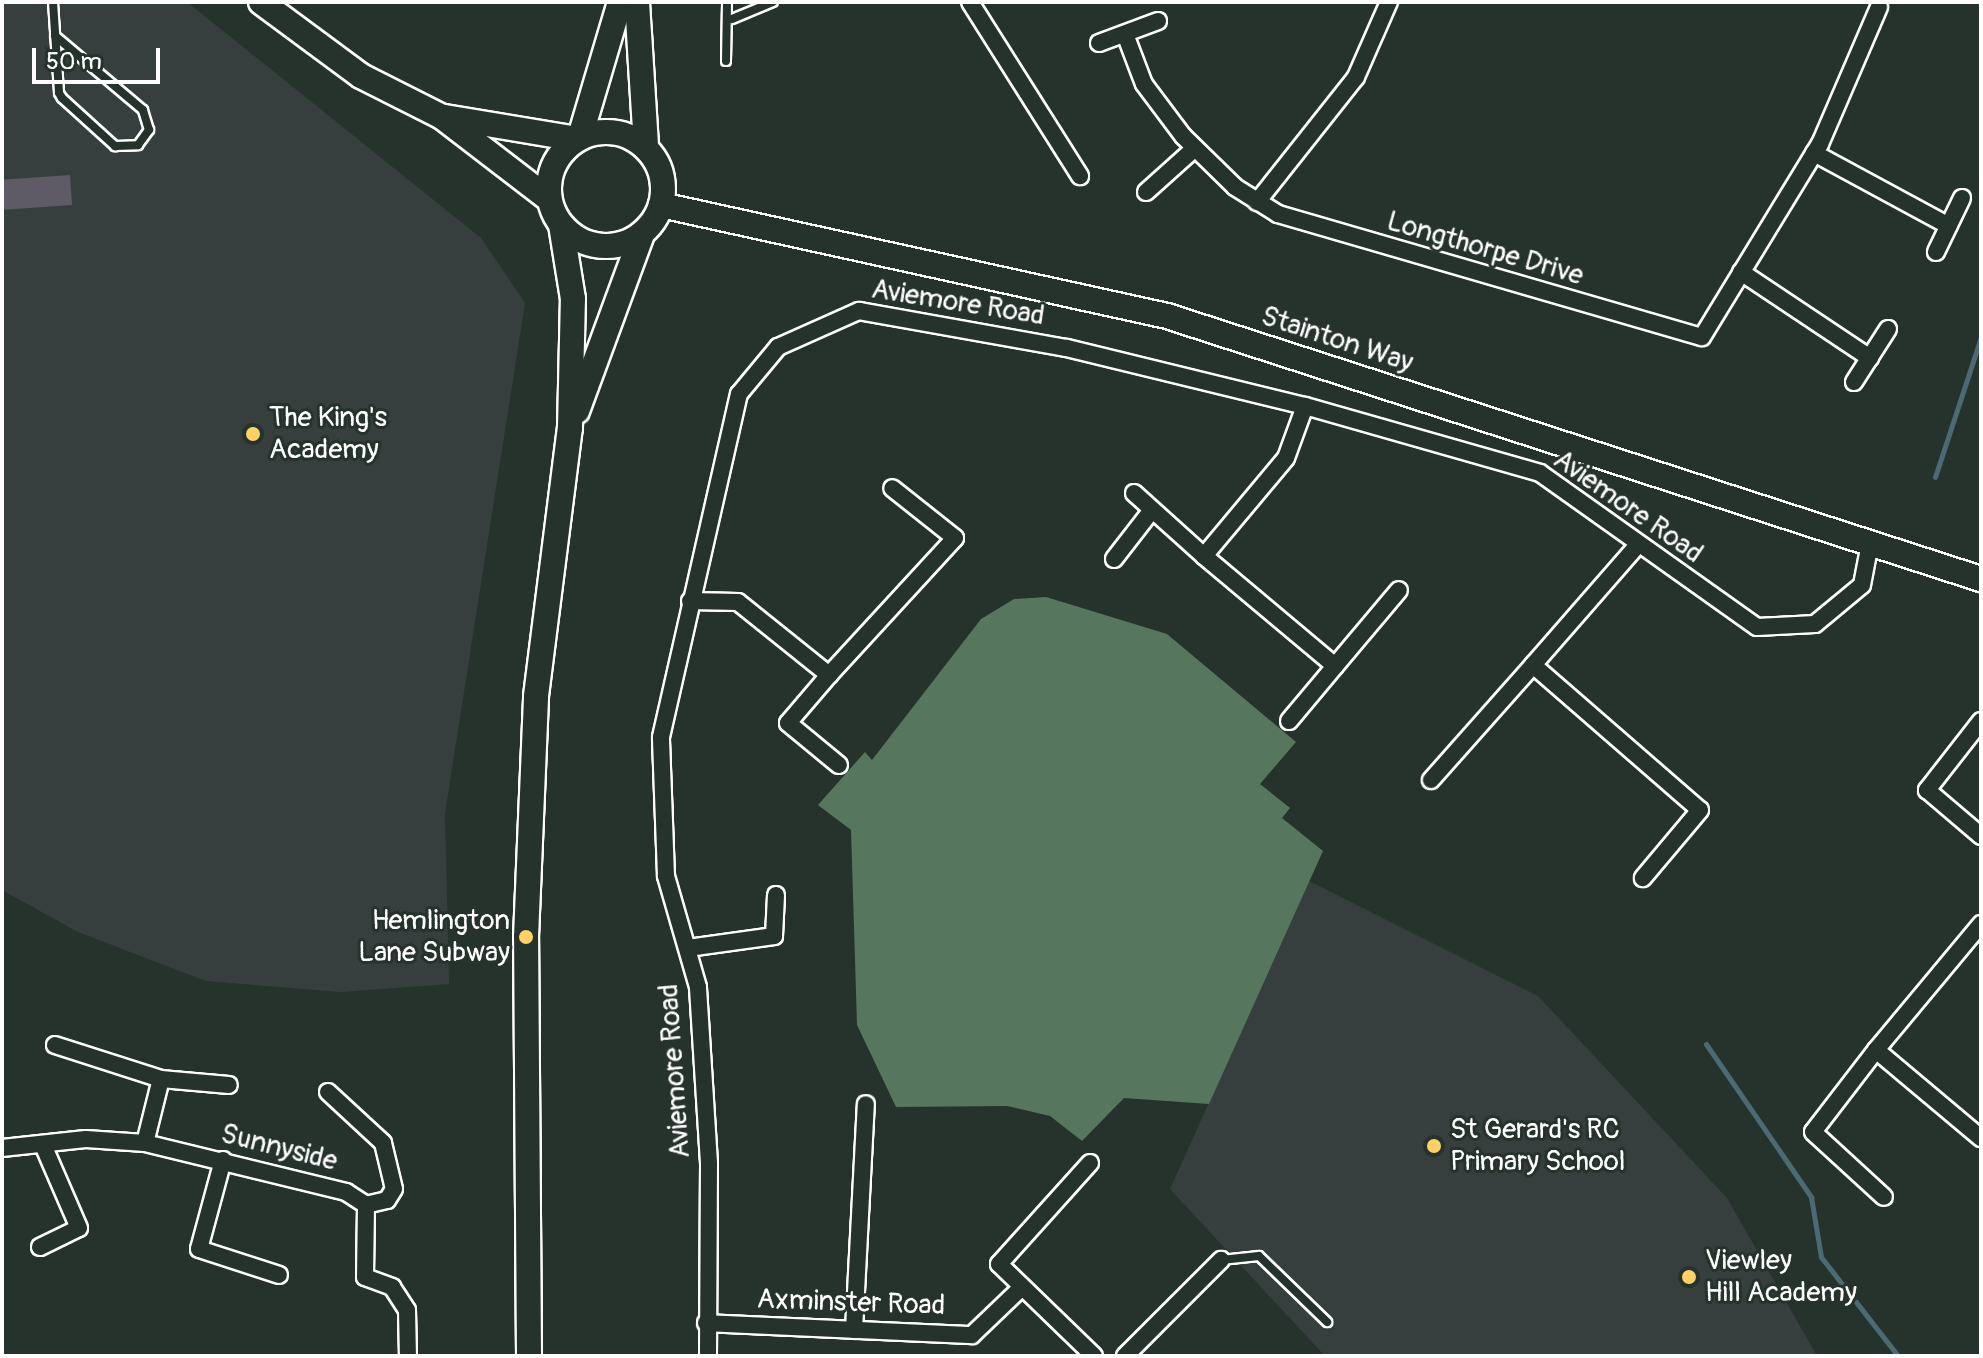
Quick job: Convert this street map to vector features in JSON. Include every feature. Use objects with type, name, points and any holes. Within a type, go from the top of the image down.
[{"type":"main road","points":[[261,2],[361,76],[442,117],[549,199],[561,225],[573,299],[570,428],[536,696],[526,937],[529,1356]]},
{"type":"main road","points":[[549,199],[559,155],[578,138],[620,2]]},
{"type":"main road","points":[[570,428],[642,234],[661,205],[662,174],[646,147],[637,2]]},
{"type":"main road","points":[[442,117],[578,138],[626,135],[646,147]]},
{"type":"main road","name":"Stainton Way","points":[[661,205],[1167,316],[1981,579]]},
{"type":"main road","points":[[561,225],[601,246],[642,234]]},
{"type":"street","points":[[970,2],[1080,176]]},
{"type":"street","points":[[1257,202],[1356,77],[1389,2]]},
{"type":"street","points":[[1870,358],[1741,272],[1814,153],[1879,7]]},
{"type":"street","points":[[1099,43],[1158,21]]},
{"type":"street","name":"Longthorpe Drive","points":[[1125,34],[1150,94],[1194,149],[1257,202],[1310,226],[1702,337],[1741,272]]},
{"type":"street","points":[[1146,192],[1194,149]]},
{"type":"street","points":[[1814,153],[1949,226]]},
{"type":"street","points":[[1936,252],[1962,198]]},
{"type":"street","name":"Aviemore Road","points":[[708,1356],[709,1163],[698,987],[666,876],[661,737],[739,394],[778,347],[829,319],[859,311],[889,314],[1067,348],[1305,406],[1540,473],[1636,547],[1757,627],[1815,624],[1862,585],[1870,543]]},
{"type":"street","points":[[1854,382],[1888,329]]},
{"type":"street","points":[[1204,556],[1286,458],[1305,406]]},
{"type":"street","points":[[839,765],[788,723],[955,538],[892,488]]},
{"type":"street","points":[[1134,493],[1335,666]]},
{"type":"street","points":[[1114,559],[1152,510]]},
{"type":"street","points":[[1431,780],[1636,547]]},
{"type":"street","points":[[1289,721],[1399,590]]},
{"type":"street","points":[[690,601],[738,602],[829,675]]},
{"type":"street","points":[[1533,665],[1700,810],[1643,878]]},
{"type":"street","points":[[1981,721],[1927,790],[1981,836]]},
{"type":"street","points":[[688,948],[774,936],[776,895]]},
{"type":"street","points":[[1884,1197],[1813,1132],[1876,1050],[1981,924]]},
{"type":"street","points":[[55,1045],[161,1079],[229,1085]]},
{"type":"street","points":[[1876,1050],[1981,1138]]},
{"type":"street","points":[[145,1143],[161,1079]]},
{"type":"street","points":[[328,1092],[383,1143],[394,1189],[387,1200],[366,1205],[365,1277],[392,1287],[407,1310],[408,1356]]},
{"type":"street","points":[[854,1330],[866,1104]]},
{"type":"street","name":"Sunnyside","points":[[2,1148],[44,1147],[86,1139],[145,1143],[346,1192],[366,1205]]},
{"type":"street","points":[[40,1247],[79,1228],[44,1147]]},
{"type":"street","points":[[223,1160],[199,1249],[279,1275]]},
{"type":"street","points":[[1090,1163],[999,1264],[1094,1356]]},
{"type":"street","points":[[1125,1356],[1221,1260]]},
{"type":"street","name":"Axminster Road","points":[[706,1323],[972,1335],[1022,1287]]},
{"type":"lane","points":[[53,2],[55,36],[66,104],[115,146],[138,145],[149,130],[143,110],[55,36]]},
{"type":"lane","points":[[726,61],[732,19],[727,2]]},
{"type":"lane","points":[[732,19],[773,2]]},
{"type":"lane","points":[[1221,1260],[1259,1256],[1327,1322]]},
{"type":"shaded area","name":"The King's Academy","points":[[2,2],[187,2],[481,238],[525,303],[445,813],[449,984],[341,992],[206,981],[78,932],[2,890]]},
{"type":"shaded area","name":"St Gerard's RC Primary School","points":[[1309,881],[1538,996],[1727,1198],[1817,1356],[1325,1356],[1170,1189]]},
{"type":"green space","points":[[1046,597],[1167,634],[1296,742],[1260,784],[1290,808],[1282,818],[1323,851],[1209,1104],[1124,1098],[1082,1141],[1050,1116],[1007,1106],[896,1107],[857,1025],[851,830],[818,805],[865,752],[872,760],[981,619],[1014,599]]},
{"type":"building","points":[[70,175],[72,205],[4,210],[2,180]]},
{"type":"waterway","points":[[1935,477],[1981,337]]},
{"type":"waterway","points":[[1706,1044],[1811,1197],[1821,1257],[1898,1356]]},
{"type":"place","name":"The King's Academy","points":[[253,434]]},
{"type":"place","name":"Hemlington Lane Subway","points":[[526,937]]},
{"type":"place","name":"St Gerard's RC Primary School","points":[[1434,1146]]},
{"type":"place","name":"Viewley Hill Academy","points":[[1689,1277]]}]
